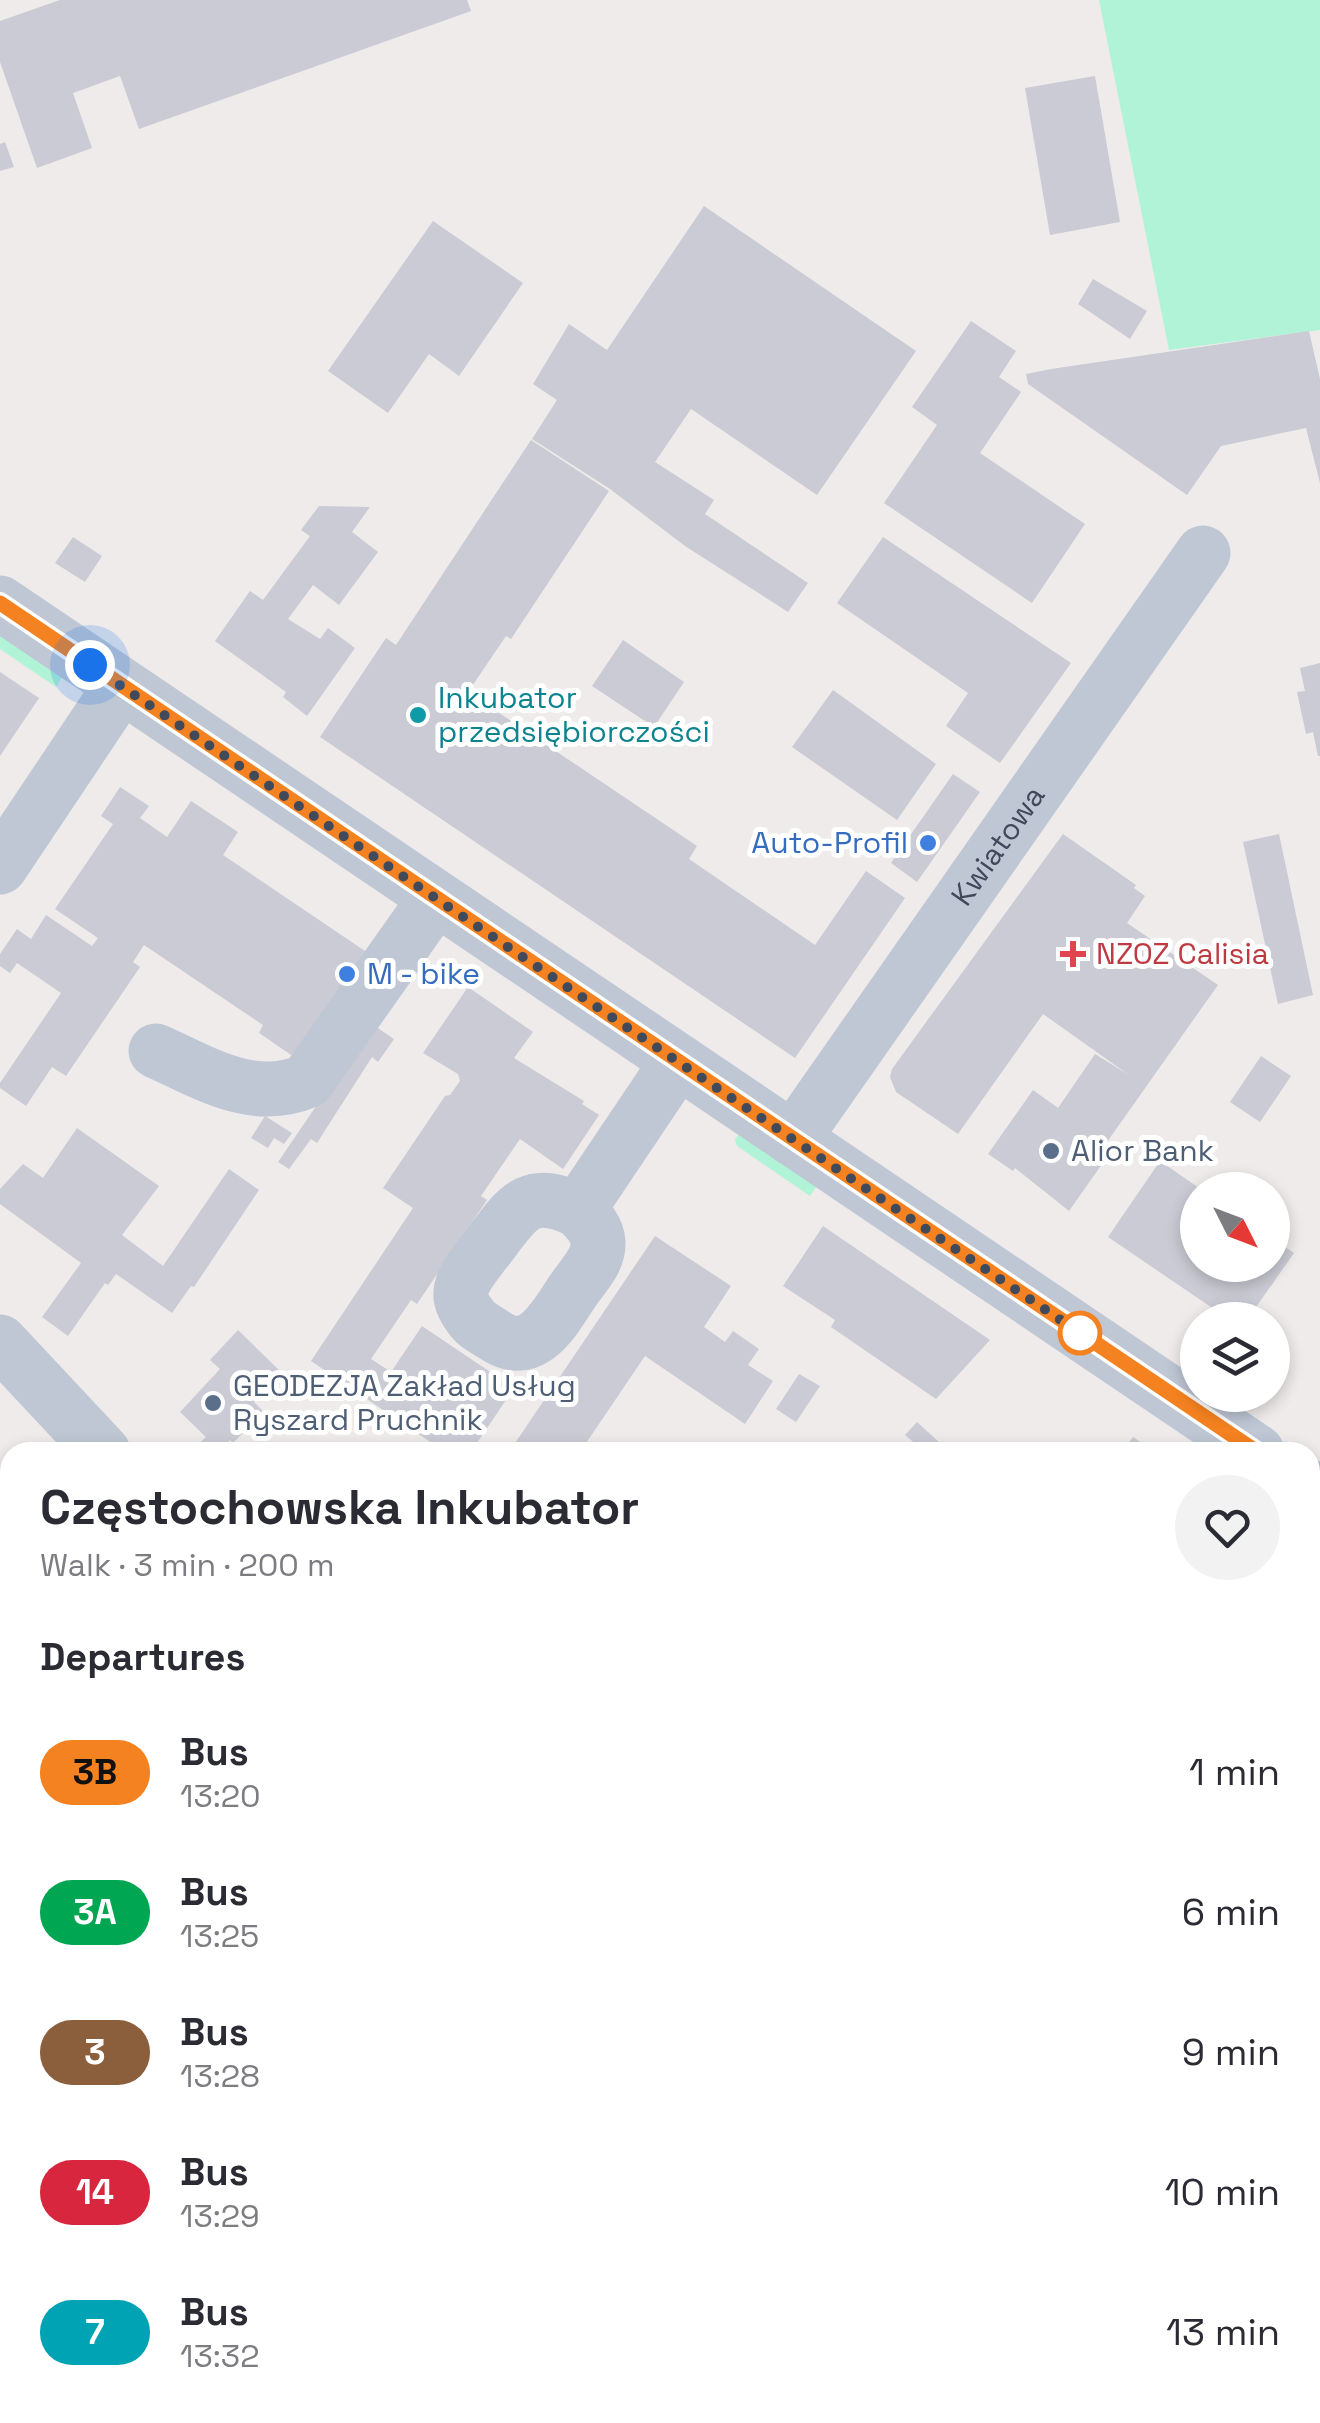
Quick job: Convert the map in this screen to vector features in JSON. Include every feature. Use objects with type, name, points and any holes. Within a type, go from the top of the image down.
[{"type":"street","name":"Kwiatowa","points":[[793,1139],[1203,553]]},
{"type":"street","points":[[0,603],[1242,1442]]},
{"type":"street","points":[[0,867],[121,686]]},
{"type":"street","points":[[156,1051],[238,1087],[267,1091],[292,1088],[307,1081],[436,898]]},
{"type":"street","points":[[578,1210],[678,1061]]},
{"type":"street","points":[[0,1342],[94,1442]]},
{"type":"green space","points":[[1099,0],[1320,0],[1320,330],[1169,350]]},
{"type":"green space","points":[[0,636],[7,636],[64,674],[56,687],[0,649]]},
{"type":"green space","points":[[742,1129],[816,1187],[810,1196],[737,1146],[735,1140]]},
{"type":"building","points":[[60,0],[467,0],[471,11],[139,129],[120,76],[73,93],[92,148],[37,168],[0,62],[0,21]]},
{"type":"building","points":[[1095,76],[1120,222],[1050,235],[1025,88]]},
{"type":"building","points":[[5,142],[14,167],[0,171],[0,144]]},
{"type":"building","points":[[704,206],[916,351],[817,495],[691,409],[655,462],[714,500],[705,514],[808,583],[788,612],[532,439],[557,400],[533,384],[569,324],[607,350]]},
{"type":"building","points":[[433,221],[523,283],[459,376],[429,354],[388,413],[328,371]]},
{"type":"building","points":[[1093,279],[1147,311],[1130,339],[1078,304]]},
{"type":"building","points":[[971,321],[1016,351],[999,377],[1021,392],[980,453],[1085,524],[1032,603],[884,503],[937,425],[912,407]]},
{"type":"building","points":[[1309,331],[1320,379],[1320,483],[1306,428],[1221,446],[1187,495],[1028,384],[1026,374],[1051,369]]},
{"type":"building","name":"Inkubator przedsiębiorczości","points":[[531,440],[609,491],[511,639],[506,636],[468,692],[697,846],[689,859],[815,945],[866,871],[905,898],[795,1058],[320,737],[386,638],[396,645]]},
{"type":"building","points":[[319,506],[370,507],[352,532],[378,552],[339,605],[313,585],[288,619],[320,639],[328,628],[355,648],[307,716],[283,697],[286,692],[215,641],[250,591],[263,600],[310,536],[301,530]]},
{"type":"building","points":[[73,537],[102,556],[85,582],[55,563]]},
{"type":"building","points":[[883,537],[1071,663],[1000,763],[946,726],[968,693],[837,603]]},
{"type":"building","points":[[623,640],[684,682],[654,727],[592,686]]},
{"type":"building","points":[[1320,663],[1318,756],[1313,732],[1306,734],[1297,692],[1305,691],[1300,668]]},
{"type":"building","points":[[0,672],[39,698],[0,756]]},
{"type":"building","points":[[833,690],[936,764],[897,820],[792,747]]},
{"type":"building","points":[[953,774],[980,792],[917,882],[891,863]]},
{"type":"building","points":[[120,787],[149,806],[140,818],[167,837],[191,801],[238,832],[223,855],[368,953],[297,1059],[259,1033],[263,1025],[144,945],[133,962],[140,967],[66,1076],[52,1067],[26,1106],[0,1088],[0,1083],[61,993],[17,963],[10,973],[0,966],[0,954],[17,929],[31,939],[46,915],[92,946],[98,938],[55,909],[113,824],[101,816]]},
{"type":"building","name":"NZOZ Calisia","points":[[1063,834],[1136,885],[1134,888],[1145,896],[1127,923],[1218,985],[1107,1142],[1114,1147],[1069,1211],[1015,1168],[1013,1171],[988,1154],[1033,1090],[1058,1108],[1095,1054],[1129,1075],[1043,1014],[958,1134],[896,1092],[890,1077],[892,1069]]},
{"type":"building","points":[[1279,834],[1313,995],[1278,1004],[1243,842]]},
{"type":"building","points":[[468,987],[533,1032],[514,1058],[584,1101],[582,1104],[599,1115],[563,1169],[520,1139],[481,1196],[487,1200],[417,1304],[411,1300],[371,1359],[391,1372],[422,1326],[514,1388],[478,1442],[430,1442],[311,1361],[413,1208],[383,1188],[445,1096],[460,1081],[458,1074],[423,1053]]},
{"type":"building","points":[[372,1024],[394,1039],[378,1062],[372,1057],[317,1143],[311,1139],[289,1169],[278,1162]]},
{"type":"building","points":[[1261,1056],[1291,1076],[1260,1122],[1230,1102]]},
{"type":"building","points":[[265,1116],[292,1133],[284,1144],[274,1138],[268,1148],[251,1138]]},
{"type":"building","points":[[77,1128],[159,1186],[122,1235],[163,1266],[229,1169],[259,1190],[172,1313],[116,1274],[108,1285],[105,1283],[68,1336],[42,1317],[81,1263],[0,1204],[0,1189],[23,1164],[43,1178]]},
{"type":"building","points":[[1160,1161],[1180,1175],[1180,1282],[1274,1282],[1260,1302],[1204,1302],[1108,1237]]},
{"type":"building","points":[[823,1226],[990,1340],[936,1399],[831,1327],[835,1320],[783,1286]]},
{"type":"building","points":[[655,1236],[731,1286],[704,1327],[725,1342],[733,1331],[759,1349],[748,1365],[773,1381],[745,1424],[645,1356],[587,1442],[516,1442]]},
{"type":"building","points":[[238,1330],[282,1373],[254,1402],[264,1412],[234,1442],[201,1442],[206,1437],[180,1412],[220,1369],[210,1360]]},
{"type":"building","points":[[799,1374],[820,1386],[796,1422],[776,1409]]},
{"type":"building","points":[[917,1422],[939,1442],[913,1442],[905,1435]]},
{"type":"bus line","name":"3B","points":[[0,603],[1242,1442]]},
{"type":"place","name":"Inkubator przedsiębiorczości","points":[[418,715]]},
{"type":"place","name":"Auto-Profil","points":[[928,843]]},
{"type":"place","name":"NZOZ Calisia","points":[[1073,954]]},
{"type":"place","name":"M - bike","points":[[347,974]]},
{"type":"place","name":"Alior Bank","points":[[1051,1151]]},
{"type":"place","name":"GEODEZJA Zakład Usług Ryszard Pruchnik","points":[[213,1403]]},
{"type":"route","points":[[90,665],[1080,1333]]}]
